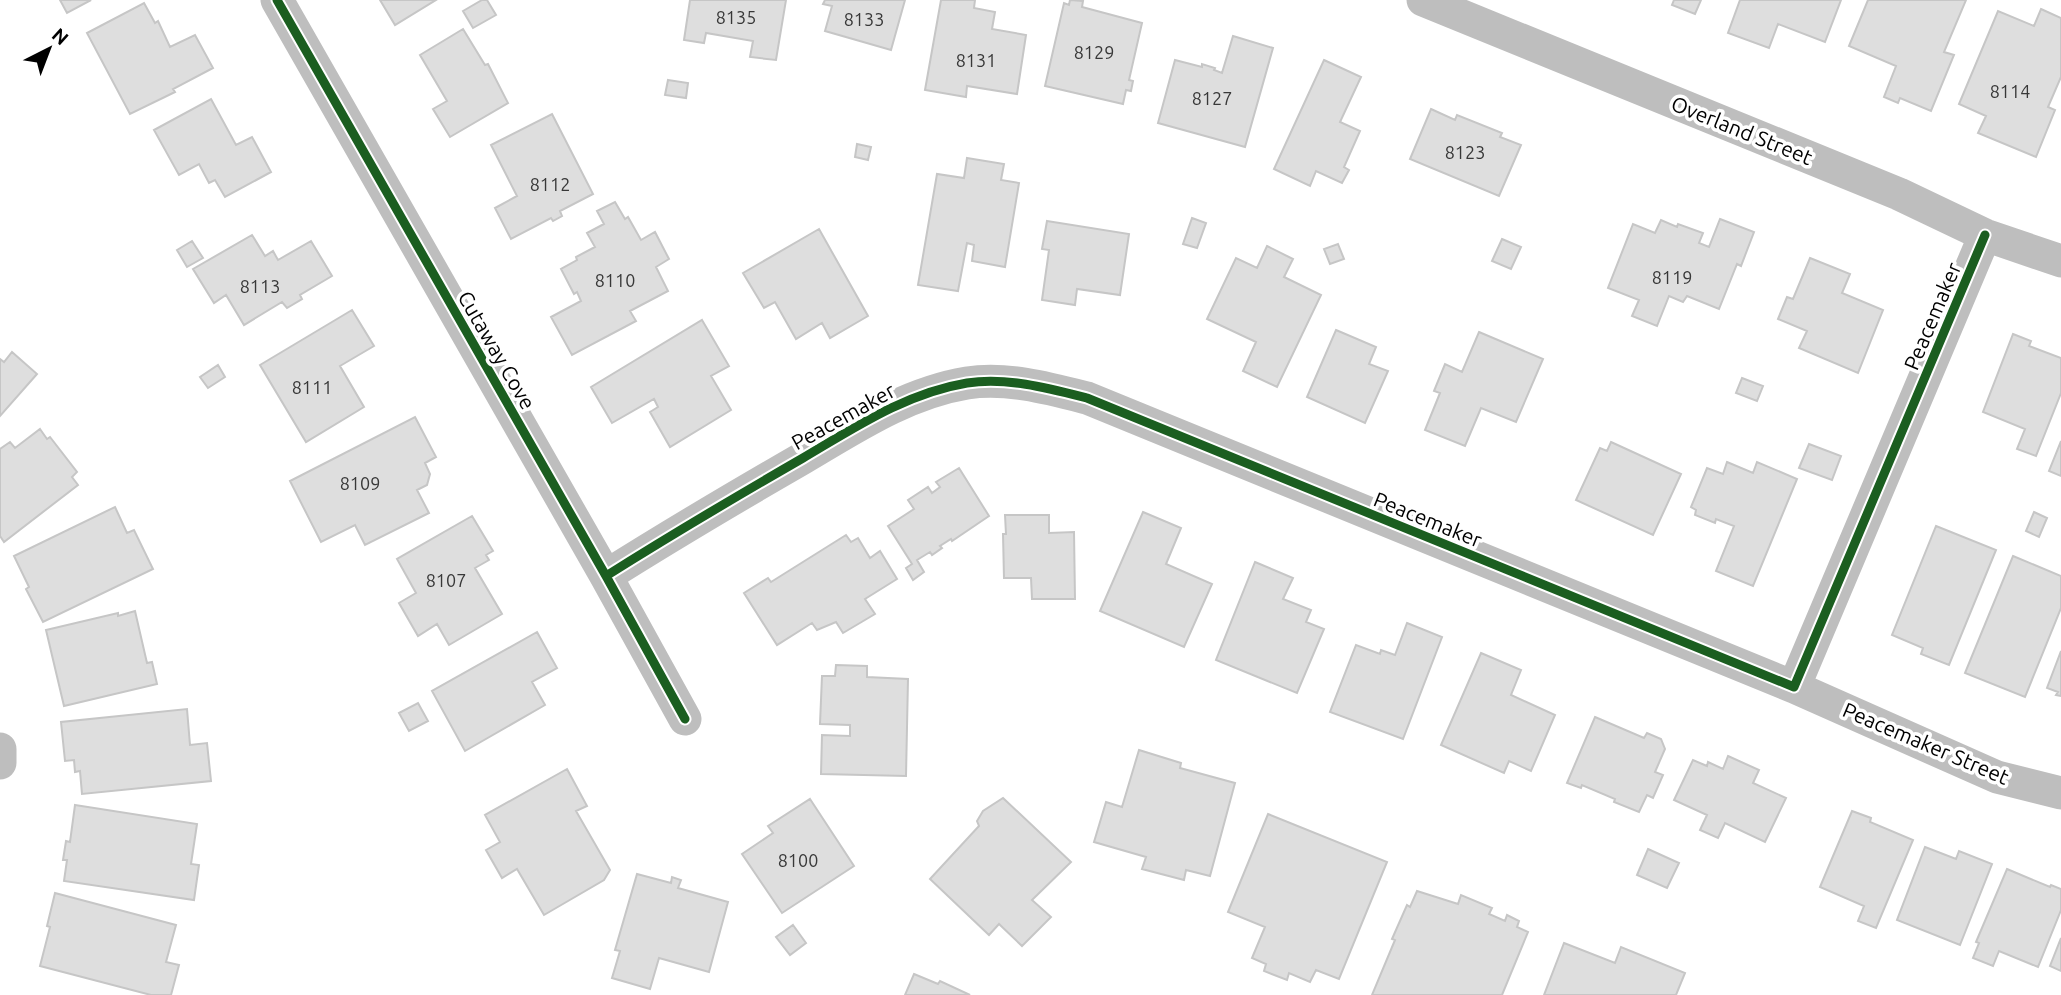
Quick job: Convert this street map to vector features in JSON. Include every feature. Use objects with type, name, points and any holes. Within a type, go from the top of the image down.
[{"type":"street","name":"Cutaway Cove","points":[[277,0],[607,576],[685,719]]},
{"type":"street","name":"Overland Street","points":[[1423,0],[1899,194],[1985,235],[2061,261]]},
{"type":"street","name":"Peacemaker","points":[[607,576],[876,415],[919,396],[965,383],[988,381],[1038,386],[1087,398],[1794,687],[1985,235]]},
{"type":"street","name":"Peacemaker Street","points":[[1794,687],[1997,777],[2061,793]]},
{"type":"street","points":[[0,749],[0,763]]},
{"type":"building","points":[[60,0],[91,0],[67,13]]},
{"type":"building","points":[[380,0],[436,0],[395,25]]},
{"type":"building","points":[[487,0],[496,15],[473,28],[463,11]]},
{"type":"building","points":[[690,0],[786,0],[776,60],[750,57],[753,41],[706,33],[704,43],[684,40]]},
{"type":"building","points":[[825,0],[905,0],[891,50],[825,31],[832,6],[823,4]]},
{"type":"building","points":[[941,0],[975,0],[974,8],[995,12],[992,29],[1026,35],[1017,94],[967,86],[966,97],[925,90]]},
{"type":"building","points":[[1070,0],[1083,1],[1082,7],[1142,23],[1129,80],[1133,81],[1131,91],[1126,90],[1123,104],[1045,86],[1064,3],[1069,5]]},
{"type":"building","points":[[1674,0],[1701,0],[1695,14],[1672,5]]},
{"type":"building","points":[[1740,0],[1841,0],[1825,42],[1778,24],[1769,48],[1728,33]]},
{"type":"building","points":[[1868,0],[1966,0],[1944,52],[1954,55],[1931,111],[1900,98],[1898,103],[1884,97],[1896,66],[1849,46]]},
{"type":"building","points":[[144,3],[155,23],[158,21],[170,47],[195,35],[213,68],[173,89],[175,92],[130,114],[87,33]]},
{"type":"building","points":[[2041,9],[2061,18],[2061,77],[2048,107],[2055,110],[2036,157],[1978,133],[1986,116],[1959,104],[1998,11],[2034,26]]},
{"type":"building","points":[[463,29],[485,65],[488,64],[508,103],[450,137],[433,109],[447,101],[420,55]]},
{"type":"building","points":[[1233,36],[1273,48],[1245,147],[1158,123],[1175,60],[1202,67],[1202,64],[1222,73]]},
{"type":"building","points":[[1324,60],[1361,77],[1340,122],[1360,131],[1344,167],[1349,170],[1342,183],[1316,171],[1310,186],[1274,169]]},
{"type":"building","points":[[668,80],[688,83],[686,98],[665,95]]},
{"type":"building","points":[[211,99],[236,145],[252,137],[271,172],[225,197],[215,180],[209,183],[199,164],[179,175],[154,130]]},
{"type":"building","points":[[1431,109],[1455,120],[1457,115],[1502,133],[1500,137],[1521,145],[1499,196],[1410,159]]},
{"type":"building","points":[[552,114],[593,194],[560,211],[562,216],[553,221],[551,218],[511,239],[495,208],[517,196],[491,145]]},
{"type":"building","points":[[857,144],[871,147],[868,160],[855,157]]},
{"type":"building","points":[[967,158],[1004,164],[1001,180],[1019,183],[1005,267],[972,261],[974,245],[967,243],[958,291],[918,285],[937,174],[964,178]]},
{"type":"building","points":[[615,202],[625,219],[628,217],[641,240],[655,232],[669,259],[656,267],[668,291],[630,311],[636,321],[572,355],[551,317],[581,301],[577,292],[574,294],[561,269],[595,247],[587,233],[604,224],[597,211]]},
{"type":"building","points":[[1192,218],[1206,223],[1197,248],[1183,244]]},
{"type":"building","points":[[1720,219],[1754,232],[1741,266],[1737,264],[1719,309],[1687,296],[1683,302],[1669,296],[1657,326],[1632,316],[1639,300],[1608,288],[1633,224],[1655,233],[1661,220],[1677,227],[1678,224],[1703,233],[1699,243],[1709,247]]},
{"type":"building","points":[[1047,221],[1129,234],[1120,295],[1077,289],[1075,305],[1042,300],[1049,250],[1042,249]]},
{"type":"building","points":[[819,229],[868,316],[830,338],[822,323],[796,339],[775,302],[764,308],[743,273]]},
{"type":"building","points":[[252,235],[265,256],[273,251],[278,260],[311,241],[332,276],[300,295],[302,299],[287,308],[282,302],[244,325],[226,295],[214,303],[193,269]]},
{"type":"building","points":[[1502,239],[1521,247],[1511,269],[1492,261]]},
{"type":"building","points":[[192,241],[203,258],[187,267],[177,250]]},
{"type":"building","points":[[1338,244],[1344,259],[1330,264],[1324,249]]},
{"type":"building","points":[[1267,246],[1293,259],[1284,277],[1321,295],[1277,387],[1243,371],[1256,342],[1207,319],[1236,258],[1257,268]]},
{"type":"building","points":[[1810,258],[1850,274],[1842,293],[1883,310],[1858,373],[1799,348],[1807,331],[1778,319],[1787,297],[1793,299]]},
{"type":"building","points":[[352,310],[374,346],[340,366],[364,407],[306,442],[260,365]]},
{"type":"building","points":[[702,320],[729,366],[711,376],[731,410],[670,447],[650,412],[658,407],[654,399],[612,423],[591,387]]},
{"type":"building","points":[[1336,330],[1376,347],[1369,364],[1388,371],[1365,423],[1307,397]]},
{"type":"building","points":[[1479,332],[1543,359],[1516,422],[1481,408],[1465,446],[1425,430],[1440,393],[1434,391],[1445,364],[1462,372]]},
{"type":"building","points":[[2013,334],[2031,341],[2029,346],[2061,358],[2061,393],[2036,456],[2017,449],[2025,429],[1983,412]]},
{"type":"building","points":[[12,352],[37,374],[0,416],[0,359],[4,362]]},
{"type":"building","points":[[218,365],[225,377],[208,388],[200,377]]},
{"type":"building","points":[[1742,378],[1763,386],[1757,401],[1736,393]]},
{"type":"building","points":[[415,417],[436,457],[425,463],[430,474],[427,485],[417,490],[429,513],[365,545],[355,525],[321,542],[290,481]]},
{"type":"building","points":[[40,429],[47,439],[50,437],[77,472],[72,477],[78,485],[4,542],[0,536],[0,449],[10,442],[15,448]]},
{"type":"building","points":[[2061,441],[2061,476],[2049,471]]},
{"type":"building","points":[[1611,442],[1681,474],[1653,535],[1576,500],[1600,448],[1607,451]]},
{"type":"building","points":[[1809,444],[1841,456],[1832,480],[1799,468]]},
{"type":"building","points":[[1727,462],[1753,473],[1757,462],[1797,479],[1753,586],[1716,571],[1734,526],[1716,519],[1715,523],[1695,515],[1696,510],[1691,507],[1707,468],[1723,474]]},
{"type":"building","points":[[959,468],[989,516],[940,546],[942,548],[932,555],[930,552],[917,560],[924,572],[913,580],[906,568],[912,564],[888,526],[914,509],[908,500],[928,487],[932,493],[940,487],[936,482]]},
{"type":"building","points":[[115,507],[127,533],[134,530],[153,569],[43,622],[26,589],[29,587],[14,556]]},
{"type":"building","points":[[1143,512],[1181,528],[1166,564],[1212,584],[1184,647],[1100,611]]},
{"type":"building","points":[[2034,512],[2047,518],[2039,537],[2026,531]]},
{"type":"building","points":[[1005,515],[1049,515],[1049,533],[1074,532],[1075,599],[1032,599],[1031,578],[1004,578]]},
{"type":"building","points":[[472,516],[493,551],[486,555],[489,560],[475,568],[502,614],[449,645],[437,624],[418,636],[399,603],[416,593],[397,559]]},
{"type":"building","points":[[1936,526],[1996,550],[1949,665],[1921,654],[1923,648],[1892,635]]},
{"type":"building","points":[[846,535],[851,542],[858,538],[870,558],[880,551],[897,579],[865,599],[875,614],[843,633],[836,622],[817,630],[812,623],[777,645],[744,593],[768,578],[771,582]]},
{"type":"building","points":[[2013,556],[2061,576],[2061,608],[2025,697],[1965,673]]},
{"type":"building","points":[[1255,562],[1293,578],[1283,599],[1311,610],[1306,622],[1324,629],[1297,693],[1216,660]]},
{"type":"building","points":[[135,611],[147,663],[152,662],[157,684],[64,706],[46,630]]},
{"type":"building","points":[[1407,623],[1442,637],[1403,739],[1330,712],[1356,645],[1380,654],[1381,650],[1395,655]]},
{"type":"building","points":[[537,632],[557,668],[532,682],[545,705],[465,751],[432,691]]},
{"type":"building","points":[[2061,651],[2061,696],[2047,688]]},
{"type":"building","points":[[1481,653],[1521,670],[1511,695],[1555,715],[1531,771],[1509,761],[1504,773],[1441,745]]},
{"type":"building","points":[[836,665],[867,666],[867,677],[908,679],[906,776],[821,774],[822,735],[850,736],[850,725],[820,724],[822,676],[835,676]]},
{"type":"building","points":[[418,703],[428,721],[409,731],[399,713]]},
{"type":"building","points":[[187,709],[190,745],[207,743],[211,781],[82,794],[80,771],[75,772],[74,760],[65,761],[61,722]]},
{"type":"building","points":[[1595,717],[1644,738],[1647,733],[1661,739],[1665,749],[1655,772],[1663,775],[1653,798],[1647,795],[1639,812],[1582,785],[1581,788],[1567,783]]},
{"type":"building","points":[[1139,750],[1181,763],[1180,768],[1235,783],[1210,876],[1186,870],[1184,880],[1142,869],[1146,857],[1094,842],[1106,802],[1122,807]]},
{"type":"building","points":[[1728,756],[1759,770],[1753,783],[1786,798],[1765,842],[1725,823],[1718,838],[1700,830],[1707,815],[1674,800],[1693,760],[1707,766],[1708,762],[1723,769]]},
{"type":"building","points":[[567,769],[587,806],[576,811],[610,870],[604,880],[544,915],[517,869],[502,878],[486,850],[500,842],[485,815]]},
{"type":"building","points":[[1003,798],[1071,862],[1032,900],[1051,917],[1022,946],[999,924],[989,935],[930,879],[979,826],[977,821],[983,811]]},
{"type":"building","points":[[810,799],[854,866],[782,913],[742,854],[773,833],[768,826]]},
{"type":"building","points":[[75,805],[197,824],[191,864],[199,865],[194,900],[64,881],[67,860],[63,860],[66,841],[70,842]]},
{"type":"building","points":[[1852,811],[1871,818],[1870,822],[1913,840],[1876,928],[1858,921],[1864,906],[1820,887]]},
{"type":"building","points":[[1268,814],[1387,862],[1339,979],[1316,970],[1310,982],[1289,973],[1287,980],[1264,971],[1266,964],[1252,958],[1265,927],[1228,912]]},
{"type":"building","points":[[1925,847],[1956,859],[1959,851],[1992,864],[1960,945],[1897,920]]},
{"type":"building","points":[[1648,849],[1679,863],[1667,888],[1637,875]]},
{"type":"building","points":[[2007,869],[2061,889],[2061,910],[2038,967],[1999,951],[1993,966],[1973,958],[1979,943],[1976,942]]},
{"type":"building","points":[[637,874],[671,883],[672,877],[681,880],[678,888],[728,902],[709,972],[659,958],[650,989],[612,978],[620,951],[615,950]]},
{"type":"building","points":[[1417,891],[1458,904],[1461,895],[1492,908],[1489,914],[1505,921],[1507,915],[1519,921],[1517,927],[1528,932],[1502,995],[1372,995],[1395,940],[1392,939],[1407,905],[1410,907]]},
{"type":"building","points":[[55,893],[176,925],[166,962],[179,965],[171,995],[151,995],[40,966]]},
{"type":"building","points":[[793,925],[806,943],[790,955],[776,937]]},
{"type":"building","points":[[2061,938],[2061,971],[2050,966]]},
{"type":"building","points":[[1564,943],[1615,963],[1621,947],[1685,973],[1676,995],[1544,995]]},
{"type":"building","points":[[914,974],[938,984],[940,981],[970,995],[905,995]]},
{"type":"cycle path","points":[[277,0],[685,719]]},
{"type":"cycle path","points":[[606,576],[881,413],[945,388],[967,383],[1012,382],[1087,398],[1794,687],[1985,235]]}]
